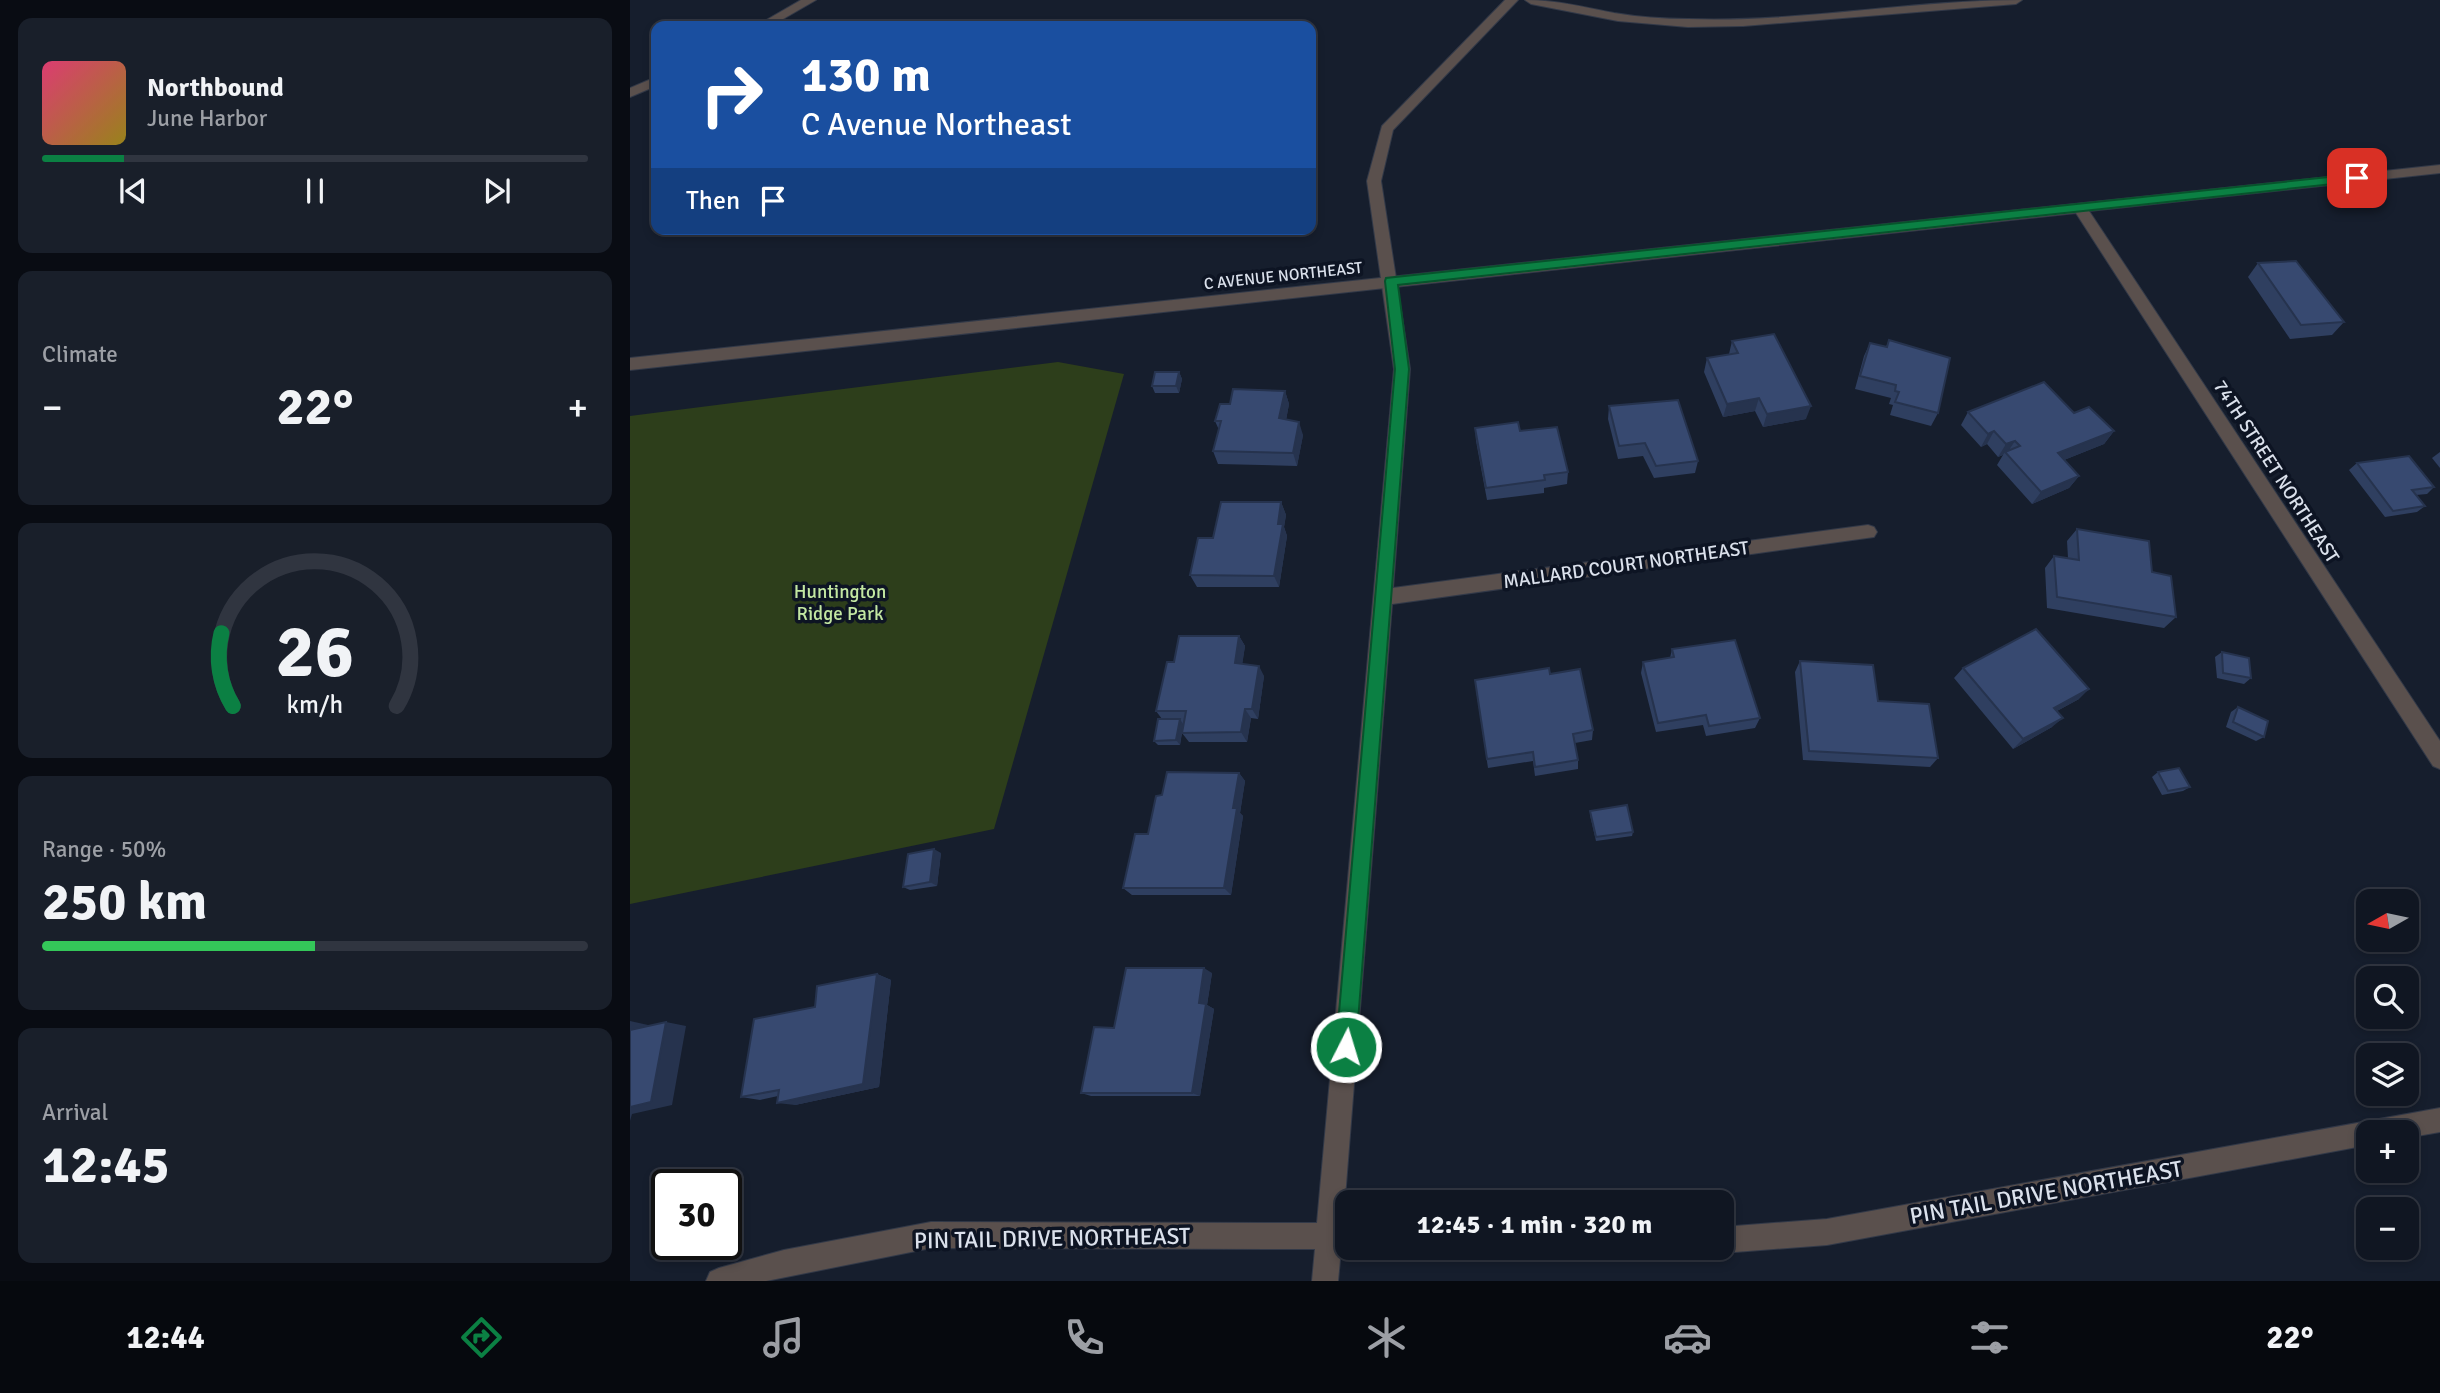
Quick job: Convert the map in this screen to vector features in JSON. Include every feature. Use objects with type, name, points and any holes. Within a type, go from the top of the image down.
[{"type":"street","points":[[771,21],[810,0]]},
{"type":"street","points":[[1341,1190],[1402,369],[1374,181],[1387,129],[1512,0]]},
{"type":"street","points":[[1531,0],[1618,17],[1688,23],[1743,22],[2016,0]]},
{"type":"street","points":[[630,93],[651,83]]},
{"type":"street","name":"C AVENUE NORTHEAST","points":[[630,364],[2440,169]]},
{"type":"street","name":"74TH STREET NORTHEAST","points":[[2079,206],[2440,759]]},
{"type":"street","name":"MALLARD COURT NORTHEAST","points":[[1384,597],[1868,532]]},
{"type":"street","name":"PIN TAIL DRIVE NORTHEAST","points":[[2419,1123],[2440,1119]]},
{"type":"street","name":"PIN TAIL DRIVE NORTHEAST","points":[[1734,1239],[1827,1232],[2356,1135]]},
{"type":"street","name":"PIN TAIL DRIVE NORTHEAST","points":[[719,1281],[784,1263],[931,1235],[1335,1236]]},
{"type":"street","points":[[1325,1281],[1335,1246]]},
{"type":"green space","name":"Huntington Ridge Park","points":[[1058,362],[1124,374],[994,829],[630,904],[630,416]]},
{"type":"building","points":[[2296,261],[2344,322],[2301,325],[2258,263]]},
{"type":"building","points":[[1774,334],[1811,406],[1767,414],[1759,398],[1727,404],[1707,358],[1738,353],[1732,341]]},
{"type":"building","points":[[1889,340],[1950,358],[1938,413],[1895,402],[1899,392],[1895,391],[1896,385],[1860,376],[1870,343],[1887,347]]},
{"type":"building","points":[[1155,372],[1179,372],[1176,386],[1152,386]]},
{"type":"building","points":[[2044,382],[2074,413],[2089,407],[2114,431],[2058,453],[2079,476],[2041,492],[2005,452],[2020,446],[2015,441],[2006,444],[1994,431],[1988,434],[1968,412]]},
{"type":"building","points":[[1233,389],[1285,391],[1279,418],[1299,422],[1293,453],[1213,451],[1221,421],[1215,421],[1220,404],[1230,404]]},
{"type":"building","points":[[1678,400],[1698,461],[1656,466],[1645,443],[1619,446],[1609,406]]},
{"type":"building","points":[[1518,422],[1520,431],[1557,427],[1568,472],[1544,475],[1545,480],[1486,488],[1475,428]]},
{"type":"building","points":[[2409,456],[2434,487],[2412,490],[2425,506],[2393,511],[2357,463]]},
{"type":"building","points":[[1221,502],[1281,502],[1278,524],[1283,524],[1274,576],[1190,575],[1198,538],[1213,538]]},
{"type":"building","points":[[2077,529],[2149,541],[2152,572],[2171,576],[2176,617],[2057,597],[2054,556],[2079,560]]},
{"type":"building","points":[[2036,629],[2089,689],[2054,708],[2063,718],[2023,739],[1963,668]]},
{"type":"building","points":[[1179,636],[1239,636],[1235,663],[1259,666],[1252,709],[1245,709],[1241,732],[1182,733],[1186,711],[1156,711],[1167,662],[1174,662]]},
{"type":"building","points":[[1735,640],[1760,718],[1709,726],[1706,715],[1658,723],[1643,662],[1674,657],[1672,649]]},
{"type":"building","points":[[2222,652],[2249,658],[2251,678],[2223,673]]},
{"type":"building","points":[[1800,661],[1873,665],[1878,701],[1929,704],[1938,758],[1809,751]]},
{"type":"building","points":[[1549,668],[1550,674],[1580,669],[1593,730],[1573,734],[1578,760],[1535,767],[1533,752],[1487,759],[1475,680]]},
{"type":"building","points":[[2238,707],[2268,721],[2264,737],[2233,722]]},
{"type":"building","points":[[1158,719],[1180,719],[1176,740],[1154,741]]},
{"type":"building","points":[[2179,768],[2190,787],[2168,791],[2158,772]]},
{"type":"building","points":[[1167,772],[1239,773],[1233,808],[1237,808],[1224,888],[1123,888],[1135,834],[1148,834],[1156,796],[1162,795]]},
{"type":"building","points":[[1627,805],[1633,832],[1596,837],[1590,811]]},
{"type":"building","points":[[934,849],[930,882],[903,887],[908,854]]},
{"type":"building","points":[[1126,968],[1204,968],[1199,1003],[1206,1004],[1192,1093],[1081,1093],[1094,1027],[1114,1028]]},
{"type":"building","points":[[877,974],[863,1084],[777,1103],[779,1090],[741,1097],[754,1019],[815,1007],[817,986]]},
{"type":"building","points":[[666,1022],[651,1102],[630,1107],[630,1030]]},
{"type":"route","points":[[1346,1047],[1402,369],[1391,281],[2357,178]]}]
